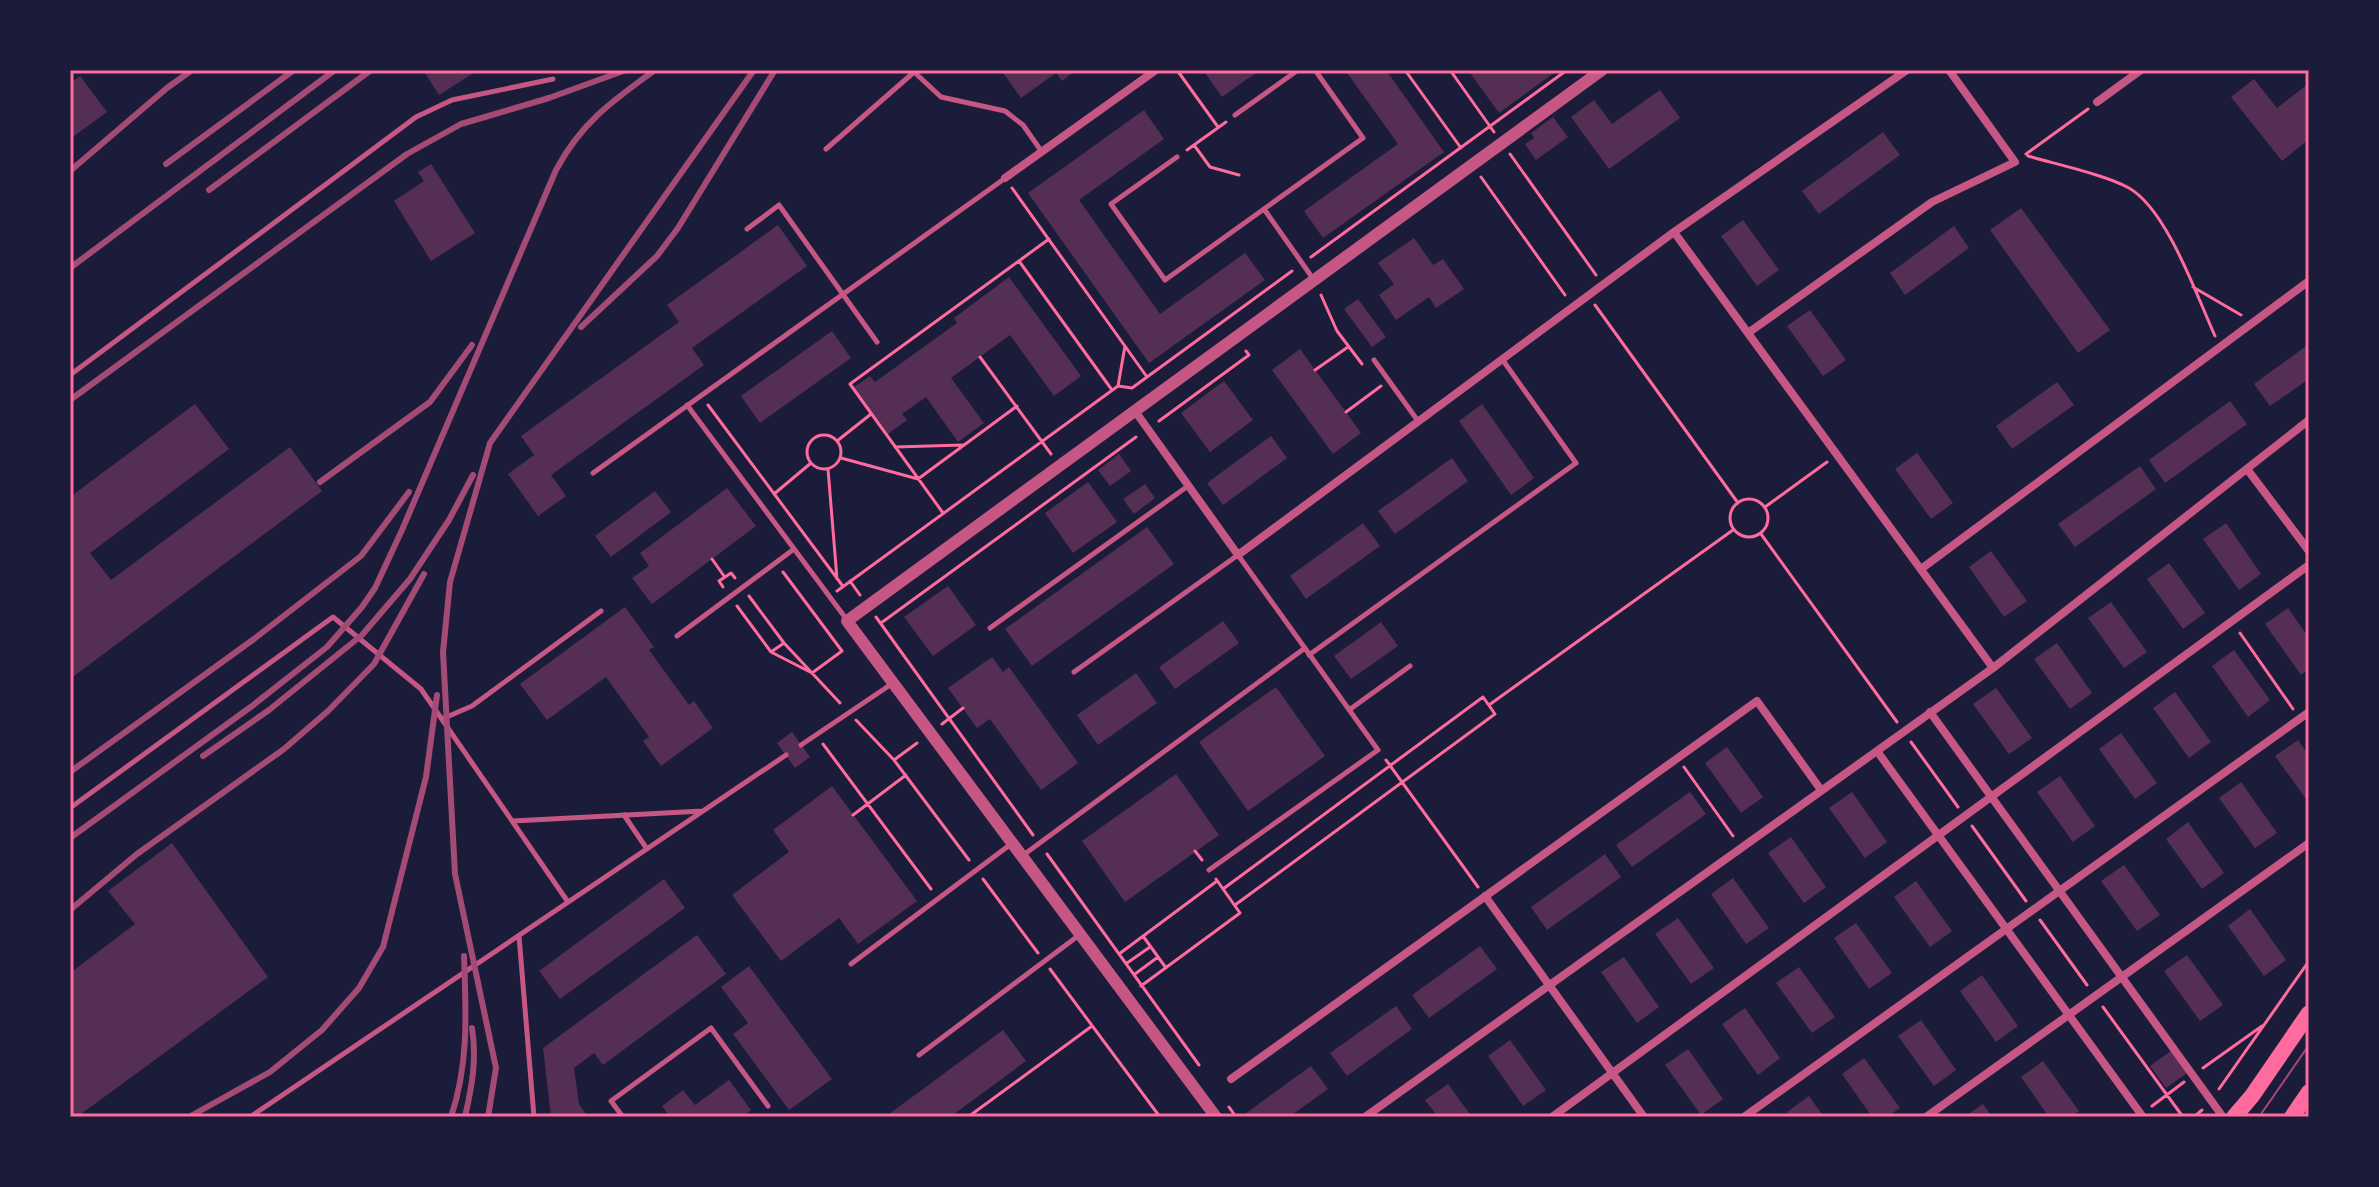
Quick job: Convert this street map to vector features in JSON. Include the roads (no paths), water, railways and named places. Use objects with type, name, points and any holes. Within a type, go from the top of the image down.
[{"type":"main road","points":[[2234,1117],[2309,1013]]},
{"type":"main road","points":[[2292,1117],[2309,1092]]},
{"type":"street","points":[[1005,178],[1156,70]]},
{"type":"street","points":[[1216,1117],[847,621],[1602,70]]},
{"type":"street","points":[[1135,411],[1238,555],[1674,232],[1907,70]]},
{"type":"street","points":[[1748,333],[1932,202],[2015,162],[1949,70]]},
{"type":"street","points":[[2097,102],[2141,70]]},
{"type":"street","points":[[1674,232],[1993,668]]},
{"type":"street","points":[[1921,569],[2309,281]]},
{"type":"street","points":[[1365,1117],[1993,668],[2309,420]]},
{"type":"street","points":[[2247,469],[2309,551]]},
{"type":"street","points":[[1552,1117],[2309,565]]},
{"type":"street","points":[[1231,1079],[1757,701],[1821,790]]},
{"type":"street","points":[[1930,712],[2223,1117]]},
{"type":"street","points":[[1744,1117],[2309,712]]},
{"type":"street","points":[[1877,751],[2141,1115]]},
{"type":"street","points":[[1926,1117],[2309,843]]},
{"type":"street","points":[[1485,896],[1644,1117]]},
{"type":"lane","points":[[1235,115],[1298,70]]},
{"type":"lane","points":[[1177,157],[1111,204],[1165,280],[1363,138],[1315,70]]},
{"type":"lane","points":[[826,149],[913,72],[941,97],[1005,111],[1023,125],[1042,152]]},
{"type":"lane","points":[[70,375],[416,117],[452,100],[553,79]]},
{"type":"lane","points":[[593,473],[1005,178]]},
{"type":"lane","points":[[747,229],[779,205],[877,342]]},
{"type":"lane","points":[[1264,209],[1314,280]]},
{"type":"lane","points":[[1309,655],[1576,463],[1502,359]]},
{"type":"lane","points":[[1374,360],[1418,421]]},
{"type":"lane","points":[[687,405],[847,621]]},
{"type":"lane","points":[[990,628],[1188,486]]},
{"type":"lane","points":[[677,636],[794,549]]},
{"type":"lane","points":[[1074,672],[1238,555],[1378,750],[1209,870]]},
{"type":"lane","points":[[442,719],[472,706],[601,611]]},
{"type":"lane","points":[[70,808],[333,617],[421,689],[568,902]]},
{"type":"lane","points":[[1022,856],[1305,648]]},
{"type":"lane","points":[[1349,710],[1410,666]]},
{"type":"lane","points":[[801,745],[893,683]]},
{"type":"lane","points":[[250,1117],[786,755]]},
{"type":"lane","points":[[512,821],[703,811]]},
{"type":"lane","points":[[624,815],[647,849]]},
{"type":"lane","points":[[851,964],[1012,843]]},
{"type":"lane","points":[[919,1055],[1080,934]]},
{"type":"lane","points":[[519,935],[534,1117]]},
{"type":"lane","points":[[623,1117],[611,1101],[711,1028],[768,1106]]},
{"type":"tram line","points":[[2259,1117],[2309,1045]]},
{"type":"railway","points":[[70,171],[192,70]]},
{"type":"railway","points":[[166,164],[294,70]]},
{"type":"railway","points":[[70,268],[335,70]]},
{"type":"railway","points":[[209,190],[371,70]]},
{"type":"railway","points":[[70,400],[407,154],[461,124],[549,98],[626,70]]},
{"type":"railway","points":[[70,838],[252,706],[327,647],[362,607],[375,588],[402,530],[556,170],[587,126],[611,103],[655,70]]},
{"type":"railway","points":[[488,1117],[496,1068],[455,874],[443,652],[450,582],[490,443],[754,70]]},
{"type":"railway","points":[[581,327],[657,256],[678,228],[775,70]]},
{"type":"railway","points":[[320,482],[430,402],[472,345]]},
{"type":"railway","points":[[203,756],[269,710],[362,635],[410,579],[449,520],[473,475]]},
{"type":"railway","points":[[70,772],[254,639],[361,556],[409,492]]},
{"type":"railway","points":[[70,910],[137,854],[284,749],[328,711],[374,664],[424,574]]},
{"type":"railway","points":[[189,1117],[270,1072],[322,1030],[359,988],[383,947],[426,777],[437,695]]},
{"type":"railway","points":[[451,1117],[464,1057],[464,956]]},
{"type":"railway","points":[[465,1117],[473,1072],[472,1028]]}]
